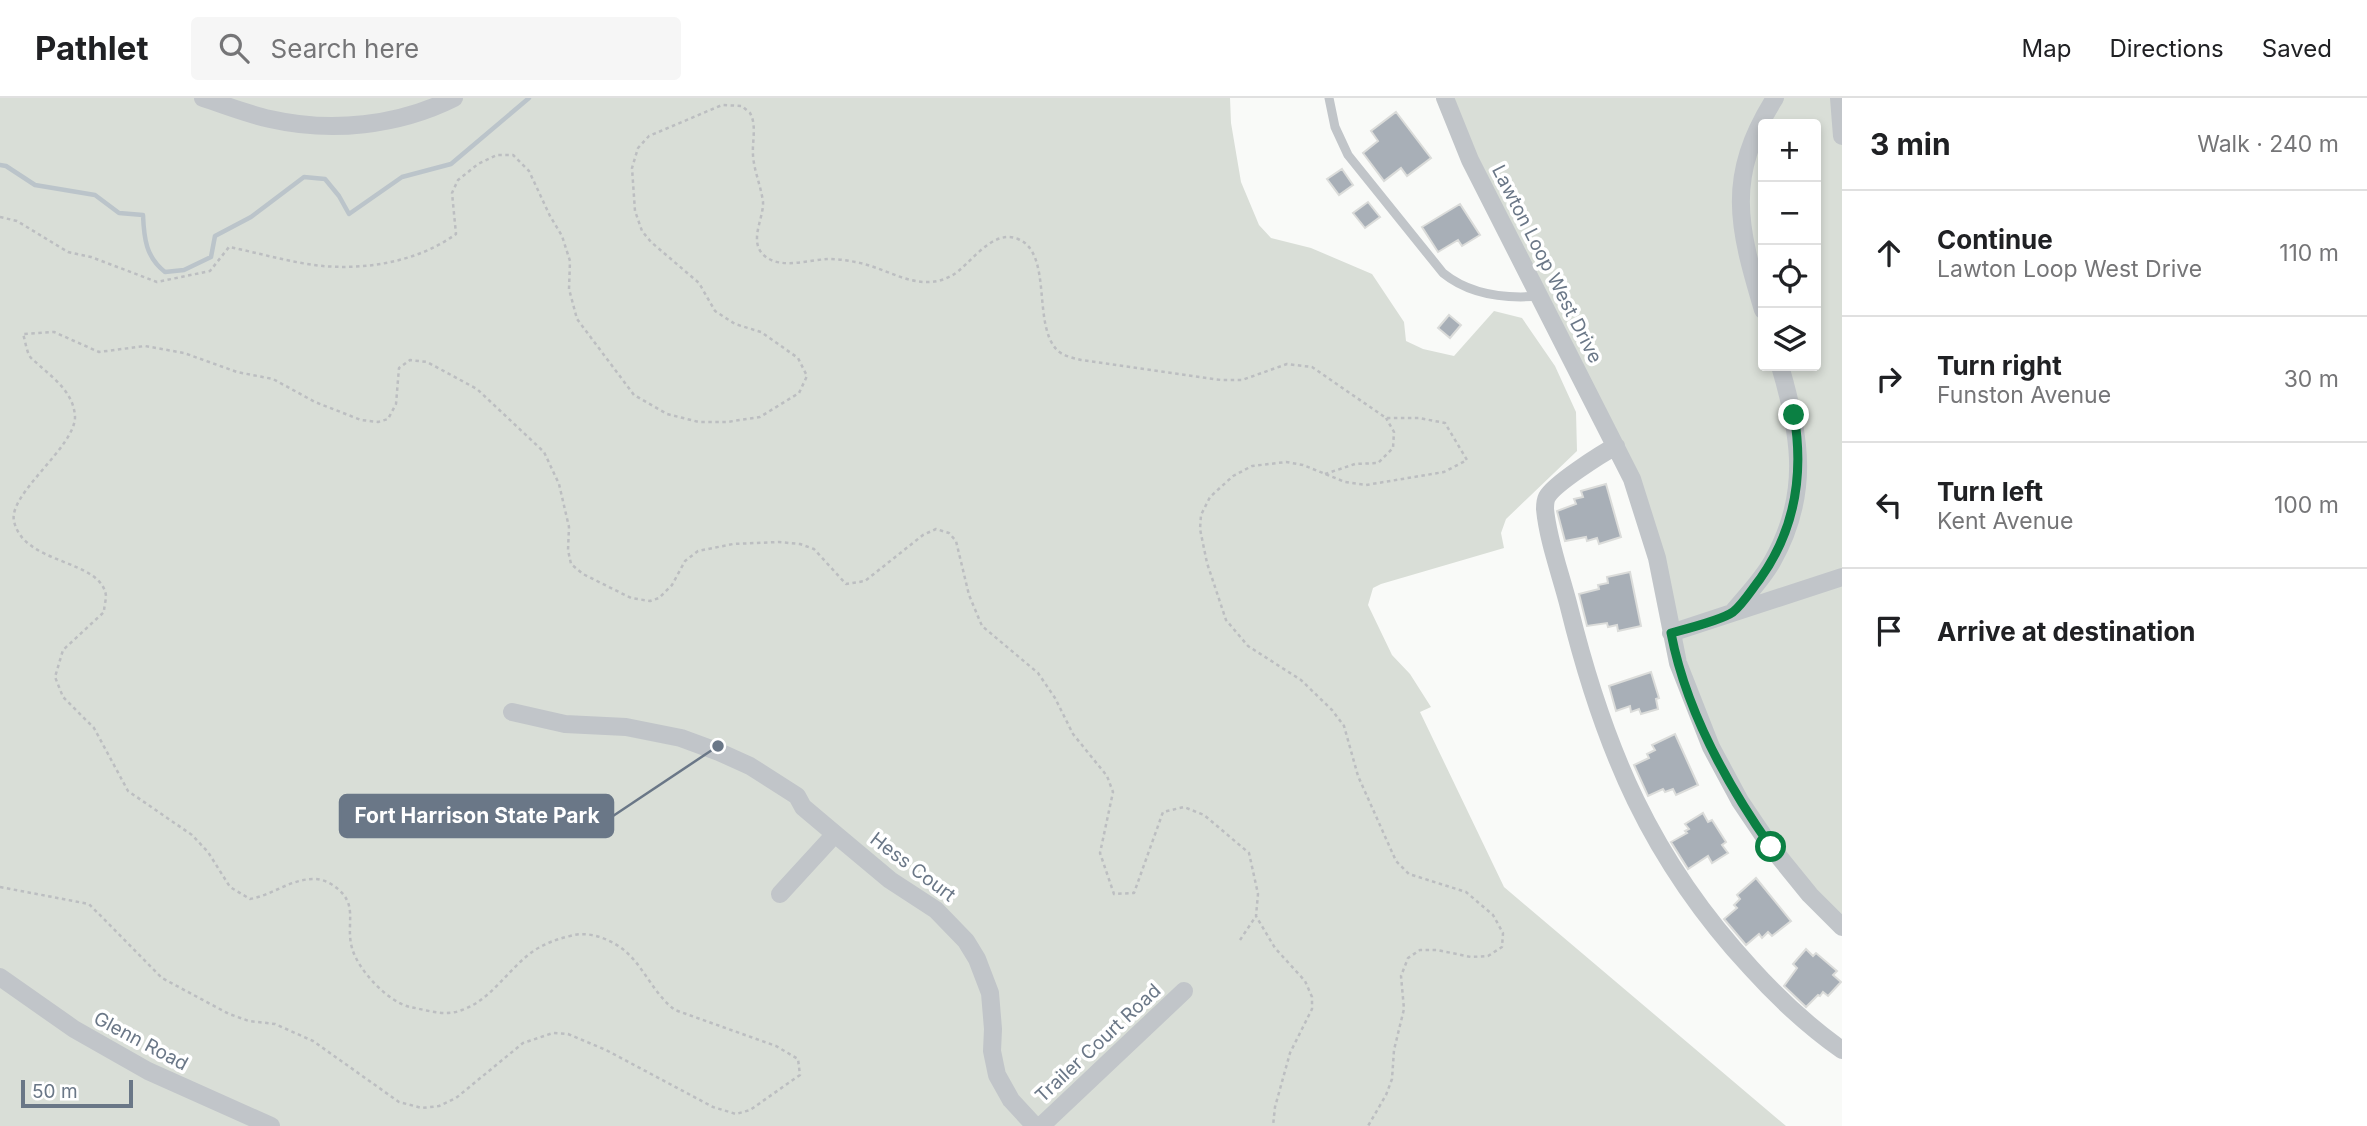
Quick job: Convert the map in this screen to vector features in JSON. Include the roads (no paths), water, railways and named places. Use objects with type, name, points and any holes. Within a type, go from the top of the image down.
[{"type":"street","points":[[203,98],[269,119],[317,126],[386,121],[413,115],[454,98]]},
{"type":"street","name":"Lawton Loop West Drive","points":[[1445,98],[1469,160],[1632,479],[1646,518],[1663,585],[1678,663],[1697,715],[1733,789],[1784,863],[1842,927]]},
{"type":"street","points":[[1762,308],[1745,250],[1741,194],[1746,159],[1758,127],[1775,98]]},
{"type":"street","points":[[1839,98],[1842,136]]},
{"type":"street","points":[[1732,613],[1756,586],[1771,563],[1788,524],[1797,491],[1797,429],[1781,371]]},
{"type":"street","points":[[1616,446],[1590,461],[1551,491],[1545,501],[1545,509],[1582,658],[1620,768],[1662,852],[1705,916],[1777,995],[1809,1026],[1842,1050]]},
{"type":"street","points":[[1671,633],[1842,577]]},
{"type":"street","name":"Hess Court","points":[[512,712],[565,724],[626,727],[654,732],[719,752],[750,766],[797,796],[803,807],[890,880],[942,915],[971,947],[990,993],[992,1051],[997,1075],[1011,1100],[1038,1126]]},
{"type":"street","points":[[780,894],[835,834]]},
{"type":"street","name":"Glenn Road","points":[[0,977],[74,1028],[148,1071],[271,1126]]},
{"type":"street","name":"Trailer Court Road","points":[[1038,1126],[1184,991]]},
{"type":"lane","points":[[1329,98],[1335,127],[1348,155],[1443,273],[1462,286],[1485,294],[1540,296]]},
{"type":"waterway","points":[[0,165],[6,166],[35,185],[95,195],[119,213],[143,215],[145,240],[154,260],[165,272],[184,270],[211,257],[215,236],[251,217],[304,177],[325,179],[349,214],[402,177],[451,164],[529,98]]},
{"type":"place","name":"Fort Harrison State Park","points":[[718,746]]}]
